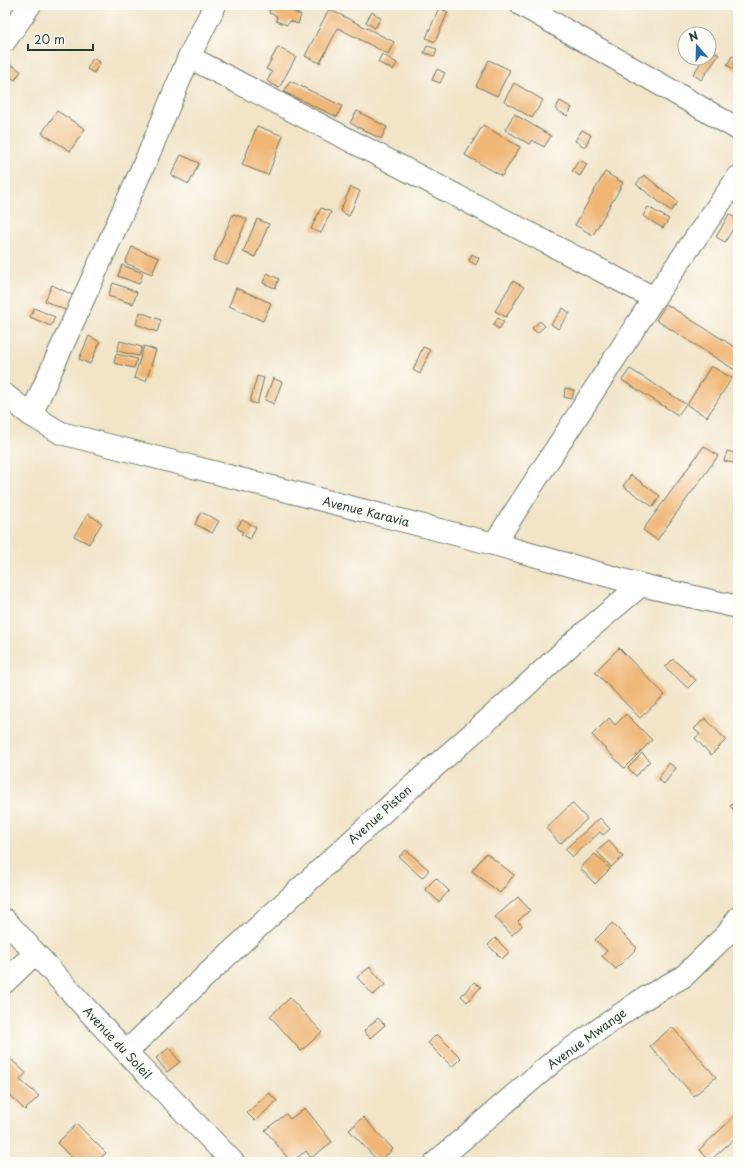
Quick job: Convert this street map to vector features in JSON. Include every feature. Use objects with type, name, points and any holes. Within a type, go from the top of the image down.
[{"type":"street","points":[[5,41],[30,5]]},
{"type":"street","points":[[31,415],[150,152],[189,57],[215,5]]},
{"type":"street","points":[[522,5],[738,129]]},
{"type":"street","points":[[189,57],[654,298]]},
{"type":"street","points":[[494,544],[654,298],[738,177]]},
{"type":"street","name":"Avenue Karavia","points":[[5,395],[31,415],[61,434],[494,544],[641,585],[738,607]]},
{"type":"street","name":"Avenue Piston","points":[[126,1052],[218,964],[393,803],[514,697],[576,640],[641,585]]},
{"type":"street","name":"Avenue Mwange","points":[[436,1162],[555,1060],[640,1001],[684,976],[728,933],[738,918]]},
{"type":"street","name":"Avenue du Soleil","points":[[5,920],[126,1052],[233,1162]]},
{"type":"street","points":[[5,982],[34,953]]},
{"type":"building","points":[[272,5],[277,5],[301,15],[298,24],[290,21],[287,25],[276,21],[277,16],[269,13]]},
{"type":"building","points":[[439,8],[448,12],[435,42],[426,38]]},
{"type":"building","points":[[329,9],[394,42],[388,54],[338,28],[320,63],[305,56]]},
{"type":"building","points":[[372,12],[381,18],[375,28],[366,22]]},
{"type":"building","points":[[427,46],[437,49],[435,56],[424,53]]},
{"type":"building","points":[[278,47],[296,57],[279,88],[267,81],[272,72],[266,69]]},
{"type":"building","points":[[382,54],[397,63],[393,70],[378,62]]},
{"type":"building","points":[[732,56],[738,59],[738,72],[727,65]]},
{"type":"building","points":[[93,58],[100,62],[94,73],[87,69]]},
{"type":"building","points":[[489,60],[510,70],[497,96],[476,86]]},
{"type":"building","points":[[10,64],[21,71],[15,80],[5,74]]},
{"type":"building","points":[[698,66],[711,66],[701,80],[693,74]]},
{"type":"building","points":[[437,69],[445,73],[440,83],[432,80]]},
{"type":"building","points":[[290,81],[342,106],[337,117],[284,92]]},
{"type":"building","points":[[514,83],[543,100],[532,118],[504,101]]},
{"type":"building","points":[[560,101],[572,108],[567,116],[555,109]]},
{"type":"building","points":[[57,111],[85,129],[70,151],[42,133]]},
{"type":"building","points":[[357,111],[387,127],[381,139],[350,123]]},
{"type":"building","points":[[514,114],[551,136],[544,147],[532,140],[529,144],[505,130]]},
{"type":"building","points":[[483,125],[520,147],[502,176],[465,155]]},
{"type":"building","points":[[257,126],[283,136],[268,175],[242,165]]},
{"type":"building","points":[[582,130],[591,135],[585,147],[575,141]]},
{"type":"building","points":[[181,155],[199,163],[189,184],[171,175]]},
{"type":"building","points":[[579,160],[587,164],[580,176],[572,171]]},
{"type":"building","points":[[605,172],[623,183],[593,235],[575,225]]},
{"type":"building","points":[[644,175],[678,202],[671,211],[636,184]]},
{"type":"building","points":[[351,187],[360,191],[349,216],[340,211]]},
{"type":"building","points":[[648,207],[669,219],[663,228],[643,216]]},
{"type":"building","points":[[321,208],[331,212],[321,233],[311,229]]},
{"type":"building","points":[[233,214],[247,219],[228,265],[213,260]]},
{"type":"building","points":[[729,214],[738,220],[725,242],[716,237]]},
{"type":"building","points":[[257,219],[269,224],[255,257],[243,252]]},
{"type":"building","points":[[132,247],[159,258],[152,274],[125,263]]},
{"type":"building","points":[[472,254],[479,258],[476,265],[469,261]]},
{"type":"building","points":[[122,265],[143,273],[139,284],[118,276]]},
{"type":"building","points":[[267,273],[279,279],[275,288],[263,283]]},
{"type":"building","points":[[513,281],[524,287],[506,317],[495,311]]},
{"type":"building","points":[[113,283],[137,292],[133,304],[108,296]]},
{"type":"building","points":[[52,285],[79,298],[72,313],[45,301]]},
{"type":"building","points":[[236,288],[271,303],[263,321],[229,306]]},
{"type":"building","points":[[666,304],[738,349],[738,372],[656,320]]},
{"type":"building","points":[[34,308],[55,317],[51,326],[30,317]]},
{"type":"building","points":[[563,308],[570,313],[558,329],[551,324]]},
{"type":"building","points":[[140,312],[161,320],[157,332],[136,324]]},
{"type":"building","points":[[498,318],[504,322],[499,329],[493,325]]},
{"type":"building","points":[[540,321],[545,326],[537,333],[532,328]]},
{"type":"building","points":[[89,336],[100,342],[90,364],[79,359]]},
{"type":"building","points":[[120,341],[142,347],[139,356],[117,351]]},
{"type":"building","points":[[144,346],[156,350],[146,381],[134,378]]},
{"type":"building","points":[[423,347],[430,350],[420,374],[413,370]]},
{"type":"building","points":[[116,354],[137,359],[134,368],[114,363]]},
{"type":"building","points":[[711,366],[732,378],[707,417],[687,405]]},
{"type":"building","points":[[630,369],[686,404],[678,415],[622,380]]},
{"type":"building","points":[[257,376],[264,378],[257,404],[250,402]]},
{"type":"building","points":[[273,378],[282,382],[274,404],[265,400]]},
{"type":"building","points":[[565,388],[574,390],[572,399],[564,397]]},
{"type":"building","points":[[704,446],[718,456],[657,540],[643,530]]},
{"type":"building","points":[[727,451],[738,454],[738,464],[724,461]]},
{"type":"building","points":[[631,475],[660,496],[653,507],[623,486]]},
{"type":"building","points":[[201,512],[219,521],[212,533],[195,524]]},
{"type":"building","points":[[88,514],[102,523],[89,544],[74,536]]},
{"type":"building","points":[[242,520],[256,527],[250,539],[241,534],[243,532],[237,528]]},
{"type":"building","points":[[619,648],[665,695],[640,718],[595,672]]},
{"type":"building","points":[[673,659],[696,680],[688,688],[665,667]]},
{"type":"building","points":[[626,714],[652,740],[624,768],[592,735],[609,718],[615,725]]},
{"type":"building","points":[[705,718],[726,740],[711,755],[695,738],[700,734],[694,729]]},
{"type":"building","points":[[642,753],[650,761],[636,776],[628,768]]},
{"type":"building","points":[[669,763],[676,768],[664,784],[658,779]]},
{"type":"building","points":[[738,798],[738,814],[730,806]]},
{"type":"building","points":[[572,803],[587,819],[560,844],[546,828]]},
{"type":"building","points":[[600,818],[610,829],[603,835],[600,832],[573,857],[565,849]]},
{"type":"building","points":[[609,841],[623,857],[611,867],[597,851]]},
{"type":"building","points":[[406,850],[429,870],[422,878],[399,857]]},
{"type":"building","points":[[486,853],[514,875],[500,893],[472,871]]},
{"type":"building","points":[[595,854],[610,869],[595,884],[580,868]]},
{"type":"building","points":[[436,878],[449,891],[439,902],[425,889]]},
{"type":"building","points":[[518,897],[530,910],[518,921],[522,926],[512,935],[495,917]]},
{"type":"building","points":[[612,923],[637,948],[616,969],[602,956],[607,951],[595,940]]},
{"type":"building","points":[[495,938],[509,952],[502,959],[488,945]]},
{"type":"building","points":[[370,967],[385,985],[373,995],[357,977]]},
{"type":"building","points":[[474,982],[481,987],[467,1002],[461,996]]},
{"type":"building","points":[[290,998],[322,1032],[301,1051],[270,1016]]},
{"type":"building","points":[[378,1018],[385,1025],[370,1038],[364,1031]]},
{"type":"building","points":[[672,1027],[716,1077],[694,1096],[650,1046]]},
{"type":"building","points":[[437,1034],[461,1058],[452,1067],[428,1043]]},
{"type":"building","points":[[169,1048],[180,1062],[167,1072],[156,1058]]},
{"type":"building","points":[[5,1054],[26,1073],[20,1080],[39,1096],[25,1110],[5,1091]]},
{"type":"building","points":[[269,1093],[277,1101],[255,1121],[247,1113]]},
{"type":"building","points":[[305,1108],[332,1142],[311,1158],[306,1151],[291,1162],[265,1130],[286,1114],[290,1119]]},
{"type":"building","points":[[738,1113],[738,1138],[737,1136],[710,1161],[699,1150]]},
{"type":"building","points":[[363,1117],[393,1149],[379,1162],[349,1130]]},
{"type":"building","points":[[77,1124],[106,1153],[96,1162],[76,1162],[57,1143]]}]
